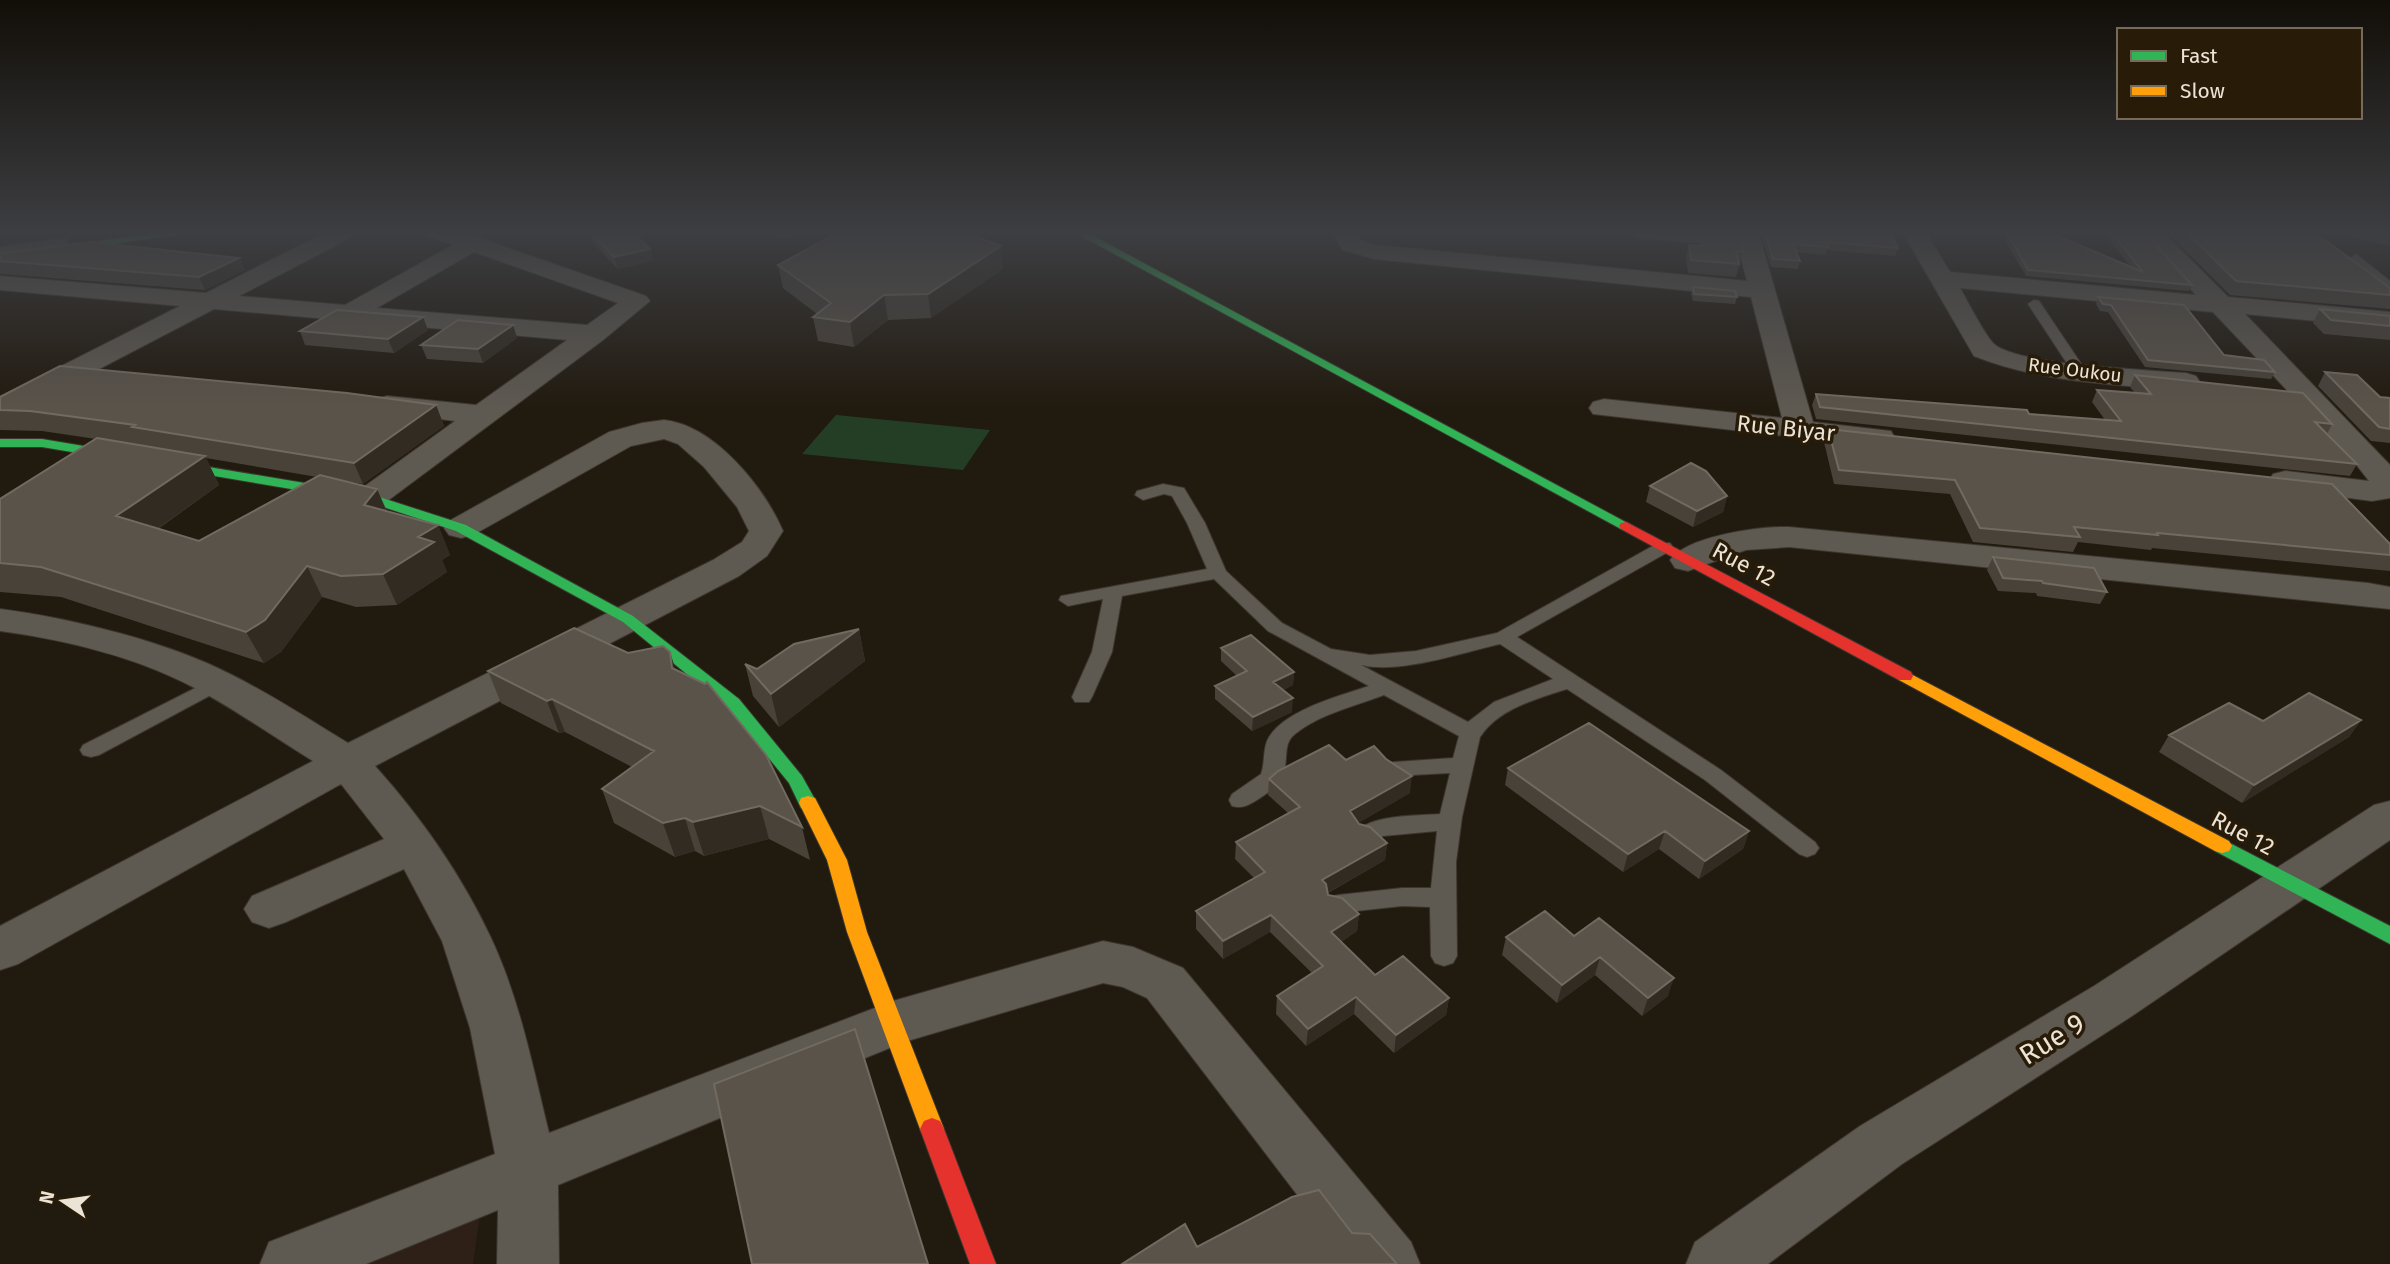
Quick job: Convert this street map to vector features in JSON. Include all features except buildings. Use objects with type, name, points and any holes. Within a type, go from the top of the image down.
[{"type":"street","points":[[82,290],[593,334]]},
{"type":"street","points":[[0,409],[231,290]]},
{"type":"street","points":[[349,313],[390,290]]},
{"type":"street","points":[[370,498],[637,301],[605,290]]},
{"type":"street","name":"Rue 12","points":[[1186,290],[2390,936]]},
{"type":"street","points":[[1761,290],[1800,429]]},
{"type":"street","name":"Rue Oukou","points":[[1948,290],[1984,349],[2004,359],[2030,366],[2213,384]]},
{"type":"street","points":[[2063,290],[2390,320]]},
{"type":"street","points":[[2204,290],[2306,394],[2376,453],[2387,482],[2385,488],[2372,491],[2249,478]]},
{"type":"street","points":[[68,374],[124,379]]},
{"type":"street","points":[[2266,390],[2306,394]]},
{"type":"street","points":[[359,402],[483,415]]},
{"type":"street","name":"Rue Biyar","points":[[1604,408],[1909,441]]},
{"type":"street","points":[[0,950],[347,761],[628,619],[748,554],[765,534],[766,527],[748,501],[691,438],[671,431],[646,430],[620,439],[461,528]]},
{"type":"street","points":[[0,443],[42,443],[370,498],[461,528],[628,619],[733,703],[796,780],[837,860],[857,932],[983,1264]]},
{"type":"street","points":[[1676,553],[1759,536],[1789,537],[2390,598]]},
{"type":"street","points":[[0,620],[32,624],[145,653],[217,683],[347,761],[414,845],[467,940],[498,1028],[528,1169],[528,1264]]},
{"type":"street","name":"Rue 9","points":[[1717,1264],[1881,1145],[2113,1001],[2390,817]]},
{"type":"street","points":[[269,909],[414,845]]},
{"type":"street","points":[[291,1264],[892,1023],[1103,962],[1133,968],[1165,983],[1389,1264]]},
{"type":"lane","points":[[2034,304],[2078,371]]},
{"type":"lane","points":[[1143,495],[1163,489],[1178,492],[1219,573],[1275,627],[1471,733]]},
{"type":"lane","points":[[1317,651],[1370,661],[1416,657],[1503,637],[1676,553]]},
{"type":"lane","points":[[1068,600],[1219,573]]},
{"type":"lane","points":[[1082,697],[1102,652],[1113,593]]},
{"type":"lane","points":[[1503,637],[1713,775],[1807,848]]},
{"type":"lane","points":[[1444,956],[1441,898],[1448,822],[1471,733],[1492,713],[1535,692],[1569,681]]},
{"type":"lane","points":[[91,750],[217,683]]},
{"type":"lane","points":[[1240,800],[1270,779],[1276,763],[1275,745],[1283,733],[1309,717],[1385,687]]},
{"type":"lane","points":[[1394,769],[1463,765]]},
{"type":"lane","points":[[1367,834],[1379,828],[1448,822]]},
{"type":"lane","points":[[1338,904],[1402,897],[1441,898]]},
{"type":"shaded area","points":[[484,1186],[473,1264],[294,1264]]},
{"type":"green space","points":[[836,415],[990,430],[963,470],[802,454]]},
{"type":"traffic: fast","points":[[1186,290],[1626,526]]},
{"type":"traffic: fast","points":[[0,443],[42,443],[370,498],[461,528],[628,619],[733,703],[796,780],[808,803]]},
{"type":"traffic: fast","points":[[2222,846],[2390,936]]},
{"type":"traffic: slow","points":[[1905,676],[2222,846]]},
{"type":"traffic: slow","points":[[808,803],[837,860],[857,932],[932,1129]]},
{"type":"traffic: jam","points":[[1626,526],[1905,676]]},
{"type":"traffic: jam","points":[[932,1129],[983,1264]]}]
